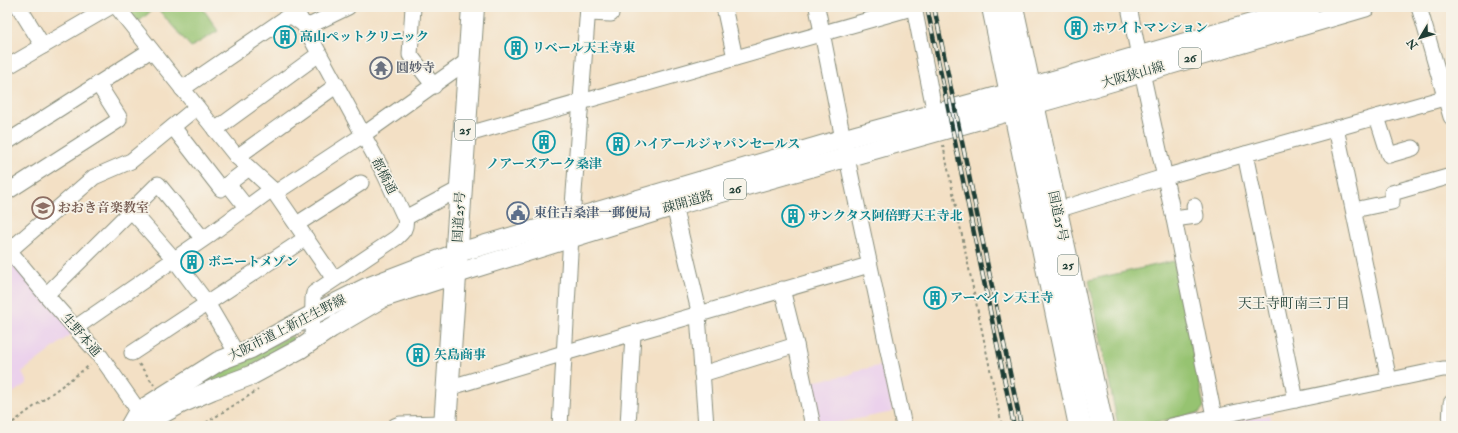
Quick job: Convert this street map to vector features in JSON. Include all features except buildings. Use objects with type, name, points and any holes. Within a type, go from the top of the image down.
[{"type":"highway","name":"国道25号","points":[[445,424],[473,7]]},
{"type":"highway","name":"国道25号","points":[[993,7],[1057,210],[1102,426]]},
{"type":"highway","name":"国道25号","points":[[1012,7],[1022,98],[1080,426]]},
{"type":"main road","name":"大阪狭山線","points":[[1140,64],[1309,7]]},
{"type":"main road","name":"大阪狭山線","points":[[1022,98],[1140,64],[1366,7]]},
{"type":"main road","name":"疎開道路","points":[[572,228],[674,206],[845,148],[935,114],[1022,98]]},
{"type":"main road","name":"疎開道路","points":[[456,263],[845,148],[1022,98]]},
{"type":"main road","name":"大阪市道上新庄生野線","points":[[140,422],[219,362],[250,349],[312,315],[375,284],[456,263]]},
{"type":"main road","name":"大阪市道上新庄生野線","points":[[140,422],[182,403],[252,375],[300,349],[331,328],[382,298],[456,263]]},
{"type":"street","points":[[19,7],[43,46]]},
{"type":"street","points":[[7,67],[110,7]]},
{"type":"street","points":[[118,7],[237,157],[274,191],[334,279]]},
{"type":"street","name":"都橋通","points":[[294,7],[318,54],[337,85],[385,175],[405,218]]},
{"type":"street","points":[[182,89],[290,15],[303,24],[311,25],[348,7]]},
{"type":"street","points":[[413,7],[410,56],[434,86]]},
{"type":"street","points":[[724,7],[735,58]]},
{"type":"street","points":[[817,7],[845,148],[904,426]]},
{"type":"street","points":[[465,135],[914,7],[935,114]]},
{"type":"street","points":[[1129,7],[1215,421]]},
{"type":"street","points":[[1419,7],[1448,97],[1451,117]]},
{"type":"street","points":[[560,426],[572,228],[588,10],[611,14]]},
{"type":"street","points":[[7,142],[151,50]]},
{"type":"street","points":[[215,130],[318,54]]},
{"type":"street","points":[[75,328],[247,208],[363,135],[470,59]]},
{"type":"street","points":[[7,192],[119,120],[119,117],[98,84]]},
{"type":"street","points":[[237,157],[337,85]]},
{"type":"street","points":[[1057,210],[1164,177],[1448,97]]},
{"type":"street","points":[[8,250],[94,177],[131,162],[196,107]]},
{"type":"street","points":[[1377,117],[1389,155],[1413,148]]},
{"type":"street","points":[[173,127],[221,189],[249,168]]},
{"type":"street","points":[[1336,128],[1389,380]]},
{"type":"street","points":[[1244,154],[1296,400]]},
{"type":"street","points":[[1354,210],[1392,202],[1392,193],[1451,176]]},
{"type":"street","points":[[297,224],[361,183]]},
{"type":"street","points":[[46,295],[158,184],[203,239]]},
{"type":"street","points":[[228,184],[247,208]]},
{"type":"street","points":[[312,341],[314,293],[404,232],[406,223],[405,218],[461,188]]},
{"type":"street","points":[[674,206],[698,307],[706,426]]},
{"type":"street","points":[[1174,219],[1196,216],[1194,206]]},
{"type":"street","points":[[131,210],[174,259],[208,303],[237,354]]},
{"type":"street","points":[[132,353],[306,238]]},
{"type":"street","name":"生野本通","points":[[8,250],[101,357],[140,422]]},
{"type":"street","points":[[448,388],[782,289],[870,265]]},
{"type":"street","points":[[782,289],[796,345],[813,426]]},
{"type":"street","points":[[628,426],[633,334]]},
{"type":"street","points":[[702,374],[796,345]]},
{"type":"street","points":[[1171,426],[1215,421],[1296,400],[1443,369],[1451,370]]},
{"type":"street","points":[[1450,426],[1451,403]]},
{"type":"street","points":[[395,426],[400,424],[445,424]]},
{"type":"path","points":[[942,143],[1002,426]]},
{"type":"path","points":[[132,353],[157,390]]},
{"type":"path","points":[[8,426],[101,357]]},
{"type":"shaded area","points":[[7,253],[74,332],[22,372],[27,383],[7,397]]},
{"type":"shaded area","points":[[884,365],[893,412],[820,426],[810,382],[854,374],[854,371]]},
{"type":"shaded area","points":[[1269,415],[1271,426],[1225,426],[1228,423]]},
{"type":"green space","points":[[129,7],[156,7],[137,23],[128,12]]},
{"type":"green space","points":[[156,7],[202,7],[218,31],[191,47]]},
{"type":"green space","points":[[1174,261],[1204,407],[1199,413],[1138,426],[1118,426],[1089,280]]},
{"type":"green space","points":[[292,336],[294,339],[237,375],[177,403],[214,372]]},
{"type":"railway","points":[[927,7],[1014,426]]},
{"type":"railway","points":[[934,7],[1021,426]]},
{"type":"place","name":"ホワイトマンション","points":[[1076,28]]},
{"type":"place","name":"高山ペットクリニック","points":[[285,37]]},
{"type":"place","name":"リベール天王寺東","points":[[516,48]]},
{"type":"place","name":"圓妙寺","points":[[381,68]]},
{"type":"place","name":"ノアーズアーク桑津","points":[[544,142]]},
{"type":"place","name":"ハイアールジャパンセールス","points":[[618,144]]},
{"type":"place","name":"おおき音楽教室","points":[[43,208]]},
{"type":"place","name":"東住吉桑津一郵便局","points":[[518,213]]},
{"type":"place","name":"サンクタス阿倍野天王寺北","points":[[793,216]]},
{"type":"place","name":"ボニートメゾン","points":[[192,262]]},
{"type":"place","name":"アーベイン天王寺","points":[[935,298]]},
{"type":"place","name":"矢島商事","points":[[418,355]]},
{"type":"district","name":"天王寺町南三丁目","points":[[1294,303]]}]
